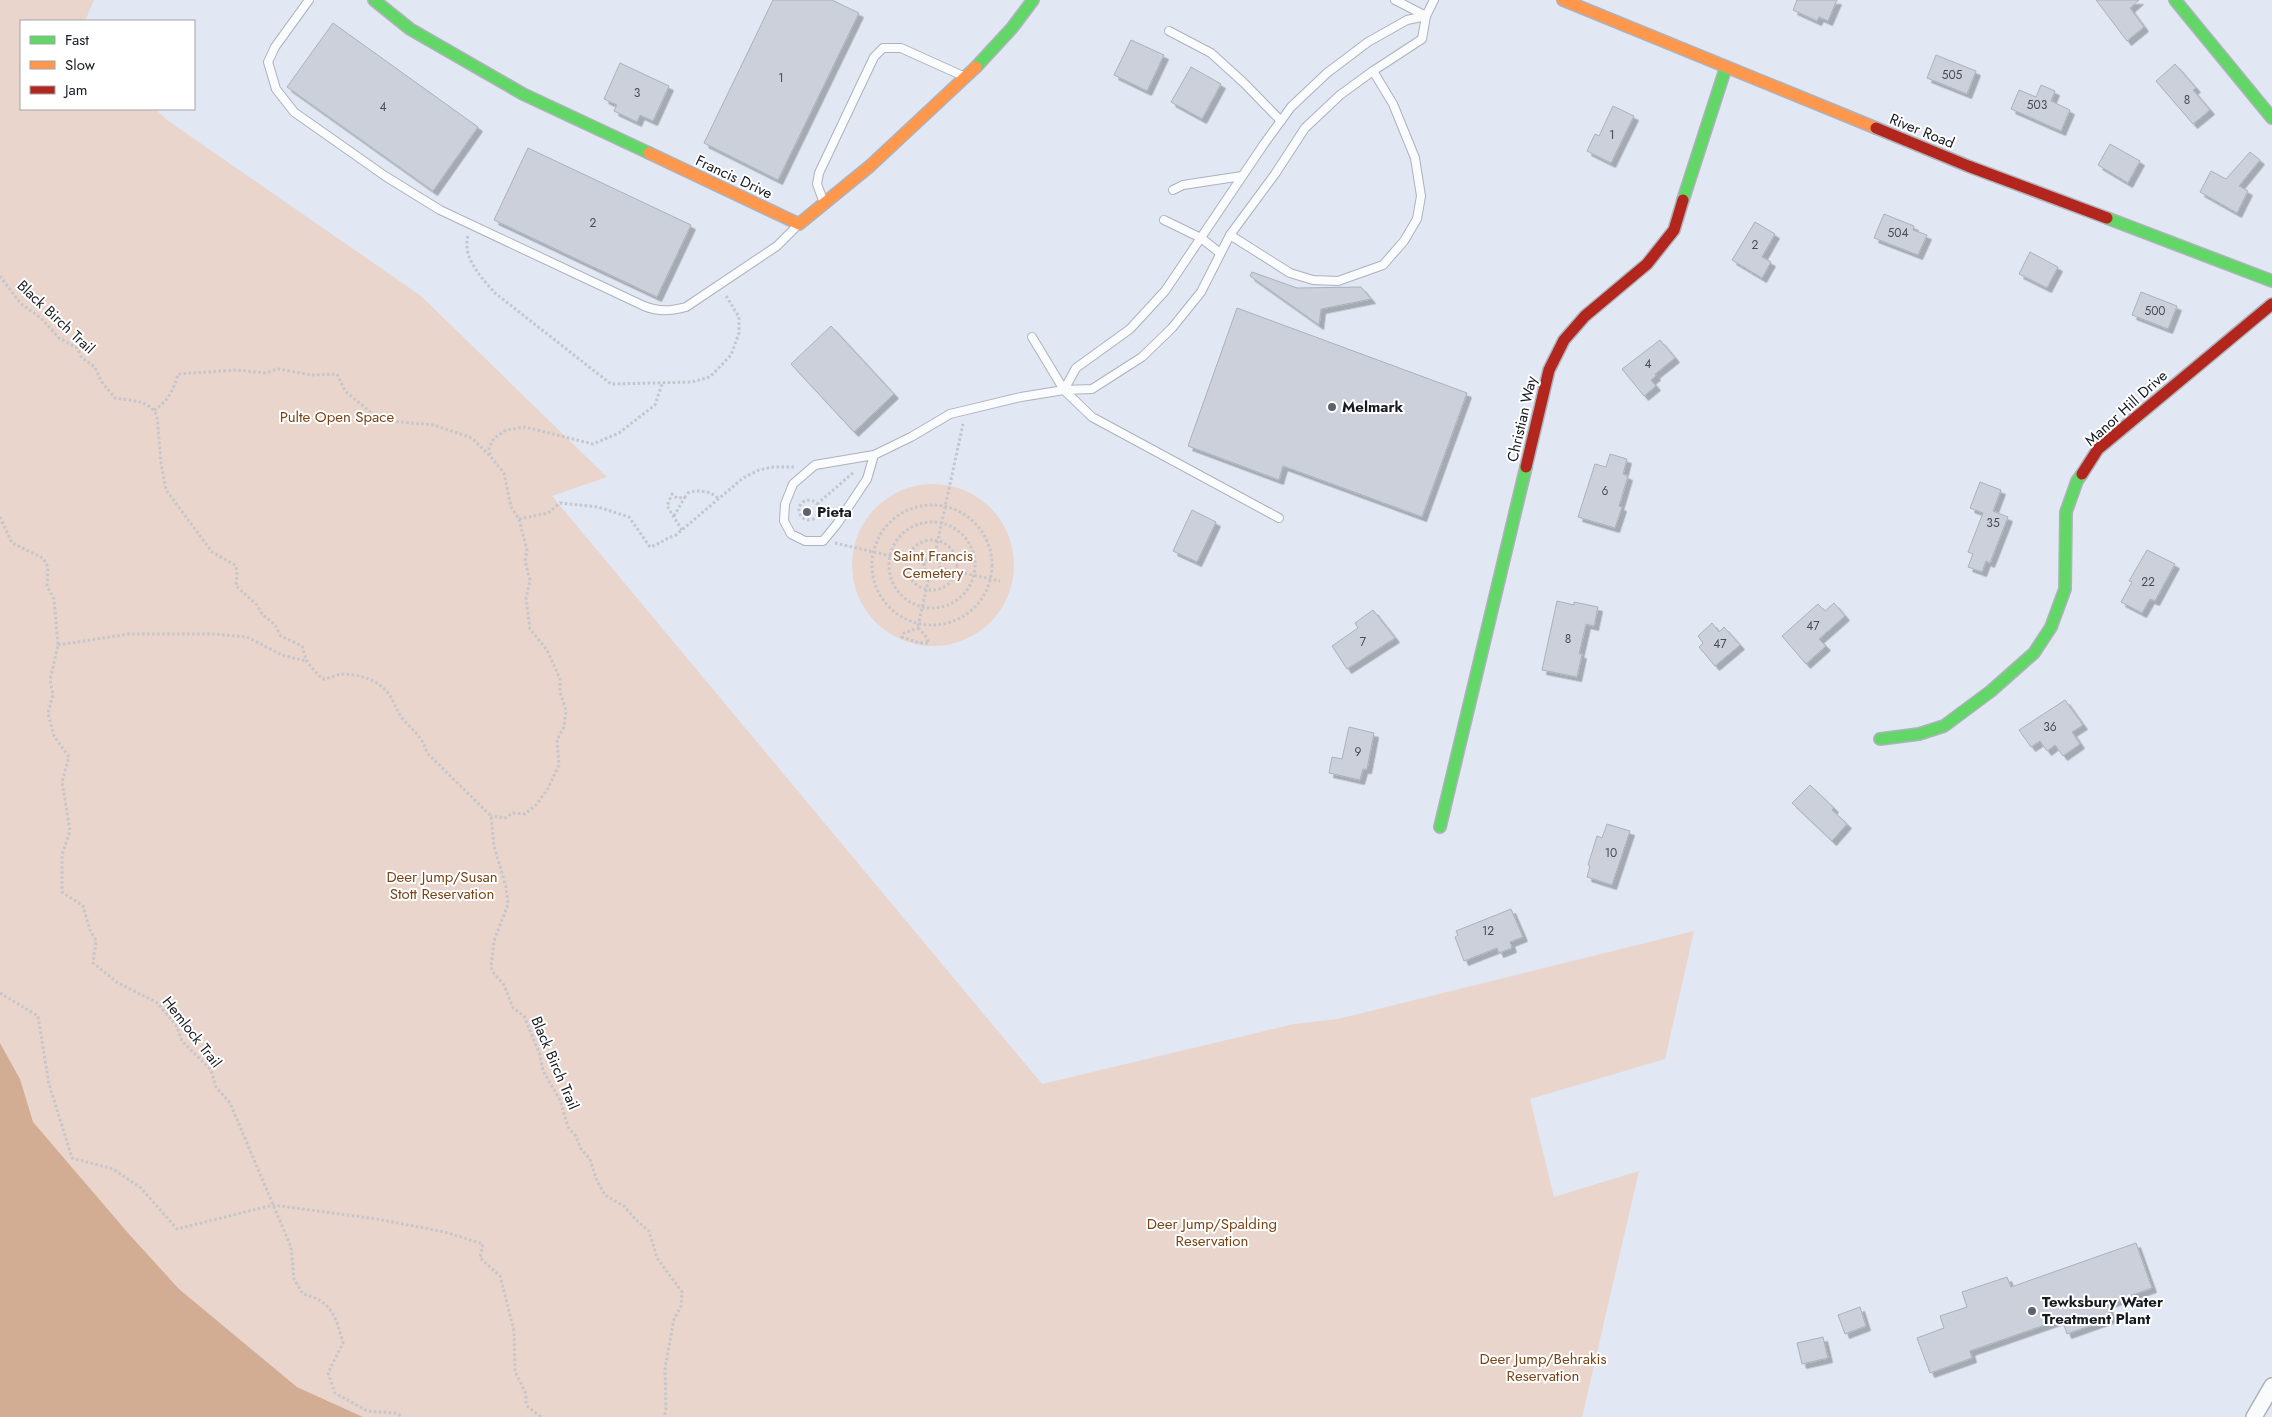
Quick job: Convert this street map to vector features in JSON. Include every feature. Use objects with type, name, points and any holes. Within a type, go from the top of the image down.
[{"type":"street","name":"Francis Drive","points":[[374,0],[410,29],[516,90],[800,224]]},
{"type":"street","points":[[800,224],[825,205],[965,77],[1018,22],[1033,0]]},
{"type":"street","name":"River Road","points":[[1563,0],[1591,4],[1726,67],[1968,166],[2272,281]]},
{"type":"street","points":[[2175,0],[2272,118]]},
{"type":"street","name":"Christian Way","points":[[1440,827],[1549,370],[1564,340],[1585,316],[1647,264],[1674,230],[1726,67]]},
{"type":"street","name":"Manor Hill Drive","points":[[1880,739],[1918,734],[1944,726],[1991,691],[2034,653],[2051,627],[2065,589],[2066,512],[2077,481],[2098,449],[2272,304]]},
{"type":"street","points":[[2254,1417],[2272,1386]]},
{"type":"lane","points":[[309,0],[275,47],[268,62],[276,90],[294,112],[385,176],[440,210],[656,311],[672,311],[686,307],[776,246],[800,224]]},
{"type":"lane","points":[[1394,0],[1426,16]]},
{"type":"lane","points":[[874,455],[867,479],[837,524],[823,541],[805,541],[791,534],[784,520],[785,504],[792,484],[815,465],[874,455],[911,437],[950,414],[1021,397],[1064,390],[1092,389],[1142,358],[1172,328],[1201,292],[1230,235],[1275,174],[1305,128],[1340,95],[1422,39],[1426,16],[1434,0]]},
{"type":"lane","points":[[1064,390],[1076,368],[1130,329],[1165,291],[1291,107],[1327,73],[1368,42],[1407,20],[1426,16]]},
{"type":"lane","points":[[1169,32],[1211,53],[1244,83],[1280,121]]},
{"type":"lane","points":[[825,205],[817,184],[819,173],[874,57],[883,48],[901,48],[965,77]]},
{"type":"lane","points":[[1230,235],[1290,273],[1313,280],[1338,281],[1383,265],[1404,241],[1417,219],[1421,196],[1415,158],[1393,104],[1373,71]]},
{"type":"lane","points":[[1173,190],[1182,185],[1242,176]]},
{"type":"lane","points":[[1164,220],[1201,238],[1220,253]]},
{"type":"lane","points":[[1032,337],[1064,390],[1092,417],[1279,518]]},
{"type":"path","points":[[471,224],[465,245],[479,274],[495,293],[611,384],[662,384],[692,382],[710,378],[730,355],[739,333],[739,317],[720,284]]},
{"type":"path","name":"Black Birch Trail","points":[[0,276],[21,304],[38,315],[59,338],[76,348],[82,358],[95,367],[101,380],[115,398],[144,403],[154,410]]},
{"type":"path","points":[[278,369],[312,375],[337,374],[345,391],[375,416],[389,421],[434,425],[472,438],[483,448],[504,473],[511,507],[519,519],[527,550],[526,567],[530,575],[526,598],[530,629],[547,650],[560,679],[560,692],[566,710],[564,727],[557,740],[559,765],[547,790],[536,805],[525,814],[513,813],[505,818],[491,816],[427,753],[422,740],[396,711],[392,700],[379,684],[353,674],[342,674],[322,679],[307,662],[302,646],[281,636],[275,625],[262,614],[257,605],[236,586],[237,570],[235,565],[212,552],[166,490],[161,463],[157,416],[154,410],[160,406],[173,390],[178,374],[237,370],[266,372],[278,369]]},
{"type":"path","points":[[490,456],[489,448],[494,438],[506,430],[525,427],[593,444],[619,433],[655,405],[662,384]]},
{"type":"path","points":[[934,558],[966,410]]},
{"type":"path","points":[[483,448],[489,448]]},
{"type":"path","points":[[817,504],[874,455]]},
{"type":"path","points":[[519,519],[548,513],[560,503],[598,507],[629,517],[650,547],[676,535],[743,478],[759,470],[774,467],[815,465]]},
{"type":"path","points":[[674,516],[688,493],[700,491],[720,499]]},
{"type":"path","points":[[682,530],[667,506],[672,494],[676,498],[685,497]]},
{"type":"path","points":[[811,501],[817,504],[819,514],[814,519],[808,520],[800,514],[801,506],[805,502],[811,501]]},
{"type":"path","points":[[873,552],[872,570],[875,584],[882,598],[892,610],[918,626],[929,643],[919,643],[902,637],[904,633],[918,626],[942,625],[964,617],[981,601],[991,579],[992,556],[983,534],[967,516],[945,506],[921,506],[899,515],[882,532],[873,552]]},
{"type":"path","name":"Hemlock Trail","points":[[0,517],[12,543],[43,558],[48,567],[47,586],[54,599],[58,645],[50,680],[53,695],[48,713],[54,736],[69,756],[62,782],[70,831],[62,855],[62,892],[83,906],[90,930],[96,940],[93,963],[118,983],[156,1002],[176,1026],[182,1041],[211,1070],[216,1087],[230,1102],[291,1247],[294,1279],[303,1294],[318,1298],[337,1319],[343,1343],[328,1372],[336,1393],[367,1411],[394,1413],[402,1417]]},
{"type":"path","points":[[926,523],[942,524],[956,530],[967,540],[973,554],[974,575],[970,586],[957,600],[939,608],[923,608],[905,598],[894,585],[889,568],[890,556],[899,538],[911,528],[926,523]]},
{"type":"path","points":[[928,540],[938,541],[952,550],[957,563],[956,571],[951,582],[940,590],[926,590],[914,584],[910,578],[907,572],[908,560],[911,552],[921,543],[928,540]]},
{"type":"path","points":[[823,541],[924,564]]},
{"type":"path","points":[[929,558],[934,558],[940,563],[940,568],[935,573],[930,573],[925,570],[924,564],[929,558]]},
{"type":"path","points":[[940,568],[1000,581]]},
{"type":"path","points":[[918,626],[930,573]]},
{"type":"path","points":[[58,645],[129,634],[214,634],[247,637],[282,655],[307,662]]},
{"type":"path","name":"Black Birch Trail","points":[[491,816],[494,846],[506,887],[508,904],[494,941],[491,967],[493,972],[504,985],[513,1008],[524,1016],[540,1055],[543,1071],[563,1108],[568,1127],[576,1136],[581,1149],[590,1159],[597,1181],[605,1195],[624,1206],[648,1231],[657,1258],[682,1292],[681,1306],[674,1319],[665,1368],[666,1410],[664,1417]]},
{"type":"path","points":[[0,993],[38,1016],[49,1084],[72,1158],[113,1169],[141,1188],[177,1229],[273,1205],[377,1219],[444,1232],[483,1244],[480,1258],[500,1276],[514,1331],[515,1371],[526,1394],[528,1407],[541,1417]]},
{"type":"green space","points":[[0,0],[94,0],[85,20],[20,20],[20,110],[156,110],[167,120],[421,296],[607,477],[552,496],[1042,1084],[1294,1024],[1338,1019],[1694,931],[1665,1059],[1530,1099],[1554,1197],[1639,1171],[1582,1417],[363,1417],[297,1387],[179,1289],[32,1122],[20,1079],[0,1043]]},
{"type":"green space","name":"Saint Francis Cemetery","points":[[933,484],[964,490],[990,508],[1008,534],[1014,565],[1008,596],[990,622],[964,640],[933,646],[902,640],[876,622],[858,596],[852,565],[858,534],[876,508],[902,490]]},
{"type":"shaded area","points":[[0,1043],[20,1079],[33,1122],[128,1233],[179,1289],[297,1387],[363,1417],[0,1417]]},
{"type":"building","points":[[773,0],[832,0],[859,13],[778,180],[704,143]]},
{"type":"building","points":[[1797,0],[1837,0],[1828,21],[1819,17],[1817,21],[1793,10]]},
{"type":"building","points":[[2096,0],[2139,0],[2130,8],[2144,27],[2127,41]]},
{"type":"building","points":[[333,23],[478,127],[433,191],[287,87]]},
{"type":"building","points":[[1131,40],[1164,55],[1147,91],[1114,75]]},
{"type":"building","points":[[1936,55],[1976,71],[1967,94],[1927,78]]},
{"type":"building","points":[[620,63],[669,86],[653,121],[640,115],[637,122],[614,111],[617,105],[604,99]]},
{"type":"building","points":[[2175,64],[2196,88],[2193,90],[2210,110],[2193,124],[2156,81]]},
{"type":"building","points":[[1191,67],[1221,84],[1202,119],[1171,102]]},
{"type":"building","points":[[2041,85],[2055,91],[2051,101],[2070,110],[2061,131],[2011,109],[2019,90],[2036,97]]},
{"type":"building","points":[[1613,106],[1634,116],[1611,163],[1587,151],[1595,134],[1599,136]]},
{"type":"building","points":[[2110,144],[2140,161],[2128,183],[2098,165]]},
{"type":"building","points":[[528,148],[691,225],[657,297],[494,220]]},
{"type":"building","points":[[2250,152],[2260,160],[2239,186],[2248,191],[2237,213],[2200,192],[2211,171],[2226,179]]},
{"type":"building","points":[[1884,214],[1914,226],[1913,230],[1927,235],[1918,255],[1874,238]]},
{"type":"building","points":[[1755,222],[1775,234],[1762,257],[1771,262],[1762,278],[1732,260]]},
{"type":"building","points":[[2030,252],[2058,267],[2047,288],[2019,274]]},
{"type":"building","points":[[1252,272],[1297,288],[1361,287],[1371,299],[1321,309],[1319,325],[1250,276]]},
{"type":"building","points":[[2141,292],[2177,306],[2168,329],[2132,315]]},
{"type":"building","name":"Melmark","points":[[1237,308],[1467,393],[1422,517],[1283,466],[1279,480],[1188,446]]},
{"type":"building","points":[[831,326],[894,394],[854,432],[791,364]]},
{"type":"building","points":[[1660,340],[1675,358],[1655,374],[1656,376],[1651,380],[1656,386],[1644,396],[1622,369]]},
{"type":"building","points":[[1610,454],[1627,459],[1623,474],[1628,476],[1619,506],[1622,507],[1615,528],[1578,517],[1595,464],[1606,467]]},
{"type":"building","points":[[1980,482],[2001,490],[1993,511],[2008,517],[1990,563],[1986,561],[1982,572],[1968,567],[1973,554],[1968,552],[1983,513],[1970,508]]},
{"type":"building","points":[[1192,510],[1216,522],[1197,562],[1173,551]]},
{"type":"building","points":[[2147,550],[2175,564],[2155,601],[2150,599],[2142,613],[2121,602],[2132,582],[2129,581]]},
{"type":"building","points":[[1557,601],[1598,607],[1594,626],[1586,624],[1579,654],[1582,654],[1577,677],[1542,670]]},
{"type":"building","points":[[1834,603],[1845,616],[1819,639],[1826,646],[1806,664],[1782,636],[1818,604],[1825,611]]},
{"type":"building","points":[[1373,610],[1395,638],[1347,669],[1332,646],[1358,628],[1355,623]]},
{"type":"building","points":[[1712,623],[1719,632],[1724,627],[1740,645],[1715,666],[1699,647],[1703,643],[1698,636]]},
{"type":"building","points":[[2065,700],[2083,725],[2072,732],[2080,744],[2063,756],[2055,745],[2047,751],[2040,741],[2031,747],[2019,730]]},
{"type":"building","points":[[1349,727],[1374,733],[1367,769],[1363,769],[1360,780],[1329,773],[1332,757],[1342,759]]},
{"type":"building","points":[[1810,785],[1834,808],[1832,810],[1847,824],[1832,841],[1792,803]]},
{"type":"building","points":[[1607,824],[1630,831],[1612,885],[1587,877],[1590,866],[1588,865],[1597,836],[1602,838]]},
{"type":"building","points":[[1511,909],[1523,937],[1510,942],[1512,948],[1499,953],[1497,948],[1464,961],[1455,937],[1458,935],[1456,931]]},
{"type":"building","name":"Tewksbury Water Treatment Plant","points":[[2136,1243],[2152,1288],[2107,1304],[2112,1318],[2067,1334],[2062,1319],[1970,1351],[1972,1358],[1930,1373],[1917,1338],[1944,1328],[1940,1316],[1967,1307],[1962,1292],[2007,1277],[2011,1287]]},
{"type":"building","points":[[1860,1307],[1866,1326],[1845,1334],[1838,1315]]},
{"type":"building","points":[[1823,1337],[1828,1358],[1802,1364],[1797,1343]]},
{"type":"traffic: fast","points":[[374,0],[410,29],[523,94],[649,153]]},
{"type":"traffic: fast","points":[[976,67],[1012,28],[1033,0]]},
{"type":"traffic: fast","points":[[2175,0],[2272,118]]},
{"type":"traffic: fast","points":[[1683,200],[1726,67]]},
{"type":"traffic: fast","points":[[2107,218],[2272,281]]},
{"type":"traffic: fast","points":[[1440,827],[1526,467]]},
{"type":"traffic: fast","points":[[1880,739],[1919,734],[1944,726],[1991,691],[2034,653],[2051,627],[2065,589],[2066,512],[2077,481],[2082,474]]},
{"type":"traffic: slow","points":[[1563,0],[1876,128]]},
{"type":"traffic: slow","points":[[649,153],[799,224],[870,166],[976,67]]},
{"type":"traffic: jam","points":[[1876,128],[1968,166],[2107,218]]},
{"type":"traffic: jam","points":[[1526,467],[1549,370],[1564,340],[1585,316],[1647,264],[1674,230],[1683,200]]},
{"type":"traffic: jam","points":[[2082,474],[2098,449],[2272,304]]},
{"type":"place","name":"Melmark","points":[[1332,407]]},
{"type":"place","name":"Pieta","points":[[807,512]]},
{"type":"place","name":"Tewksbury Water Treatment Plant","points":[[2032,1311]]},
{"type":"park label","name":"Pulte Open Space","points":[[337,417]]},
{"type":"park label","name":"Deer Jump/Susan Stott Reservation","points":[[442,886]]},
{"type":"park label","name":"Deer Jump/Spalding Reservation","points":[[1212,1232]]},
{"type":"park label","name":"Deer Jump/Behrakis Reservation","points":[[1543,1368]]}]
